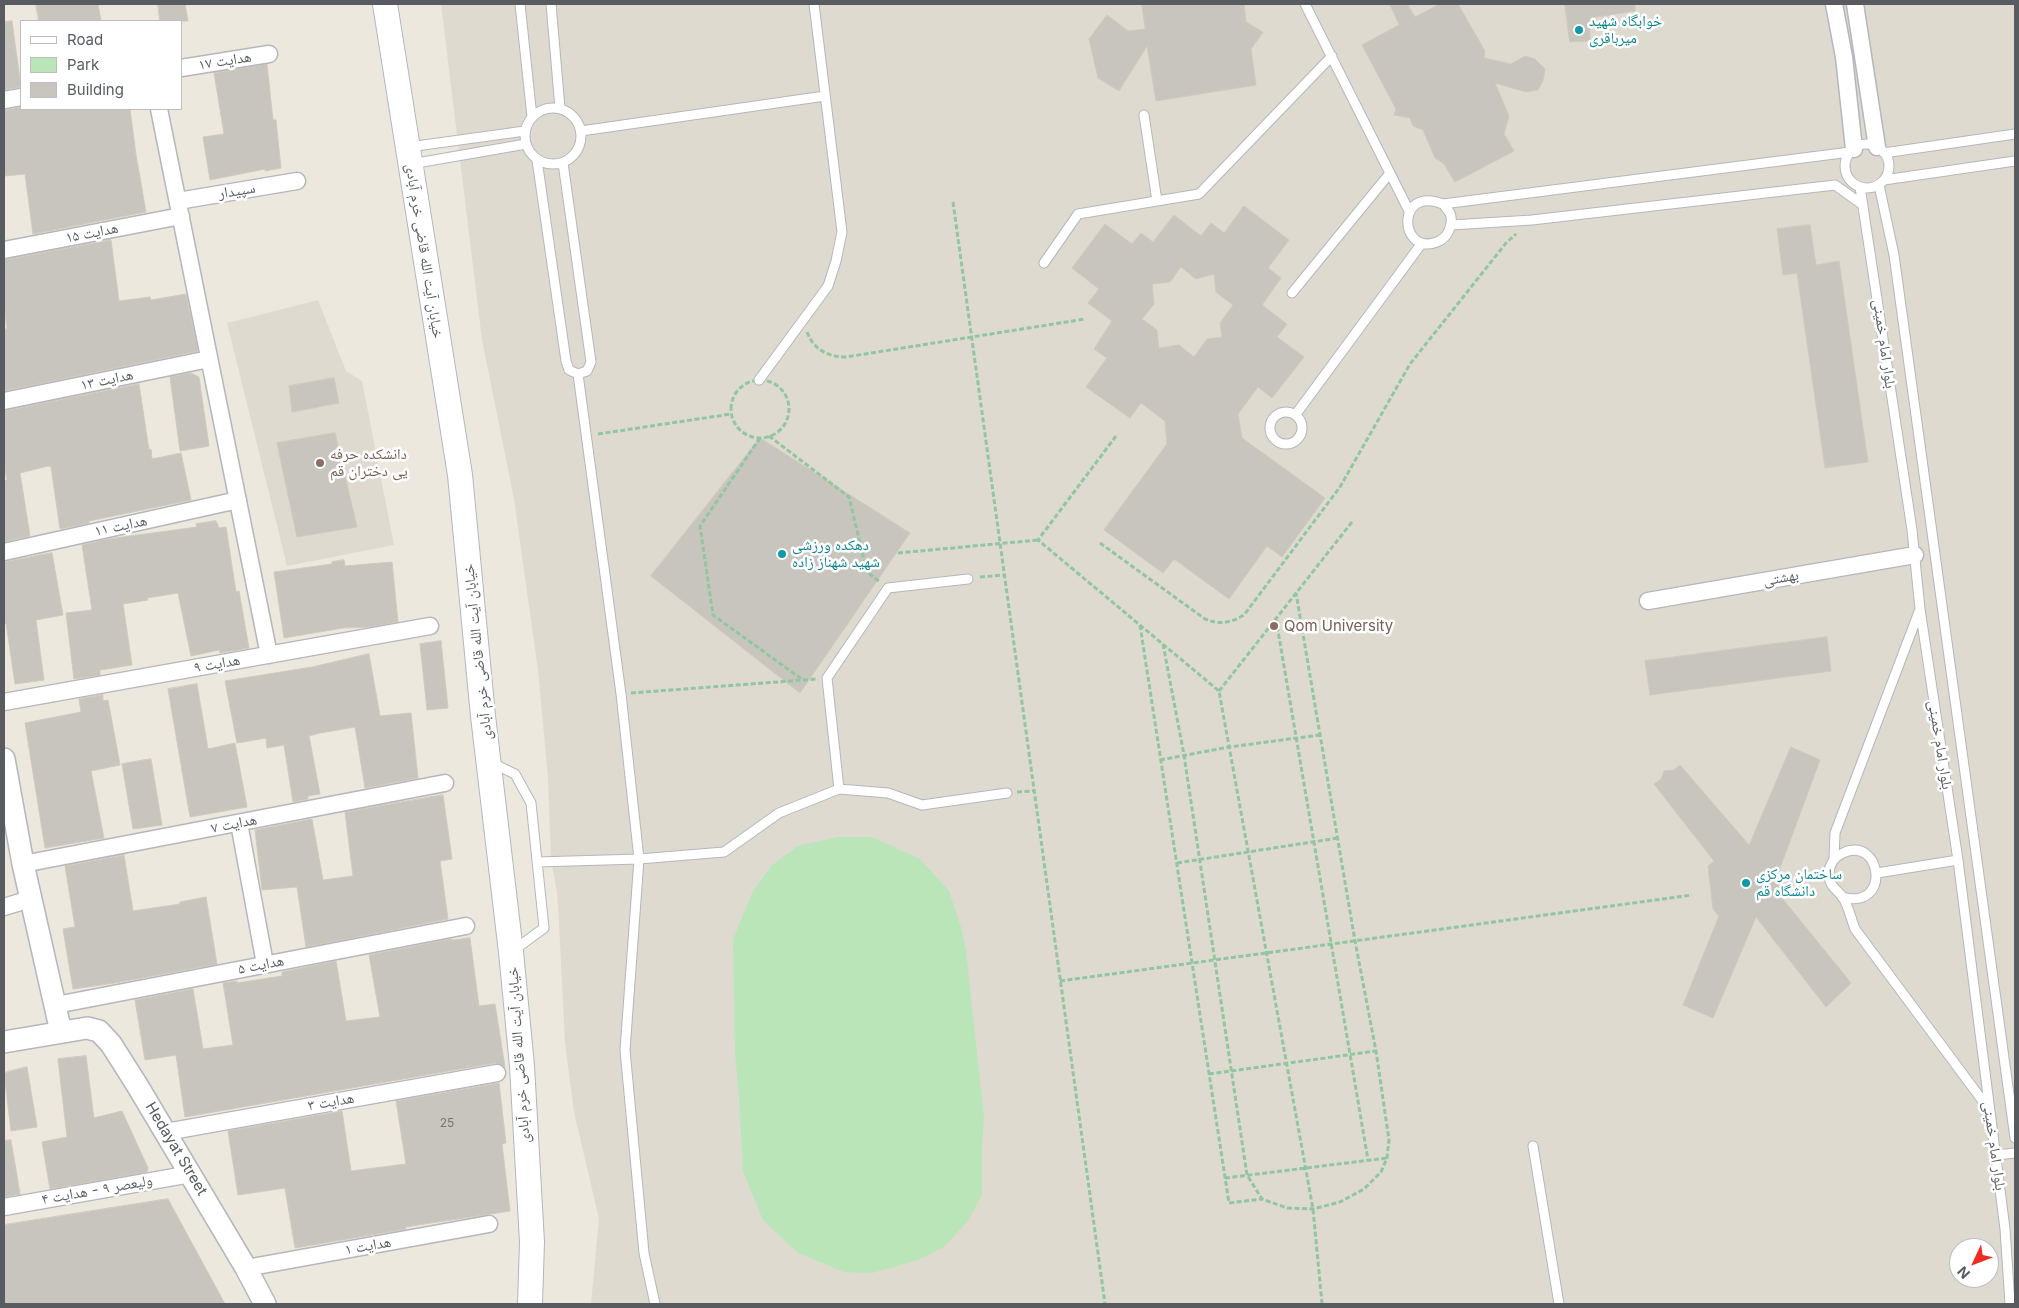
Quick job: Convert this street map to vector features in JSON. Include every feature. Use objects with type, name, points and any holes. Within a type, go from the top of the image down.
[{"type":"main road","name":"خیابان آیت الله قاضی خرم آبادی","points":[[385,4],[460,475],[522,1066],[532,1242],[530,1304]]},
{"type":"street","points":[[1834,4],[1844,56],[1852,150]]},
{"type":"street","points":[[1855,4],[1881,150]]},
{"type":"street","name":"هدایت ۱۷","points":[[182,68],[269,54]]},
{"type":"street","points":[[4,100],[20,97]]},
{"type":"street","points":[[159,110],[269,655]]},
{"type":"street","name":"سپیدار","points":[[179,208],[297,181]]},
{"type":"street","name":"هدایت ۱۵","points":[[4,250],[179,208]]},
{"type":"street","name":"هدایت ۱۳","points":[[4,401],[209,359]]},
{"type":"street","name":"هدایت ۱۱","points":[[4,552],[238,500]]},
{"type":"street","name":"بهشتی","points":[[1648,601],[1915,555]]},
{"type":"street","name":"هدایت ۹","points":[[4,702],[430,626]]},
{"type":"street","points":[[4,759],[30,899],[61,1032]]},
{"type":"street","name":"هدایت ۷","points":[[23,864],[445,783]]},
{"type":"street","points":[[239,823],[265,964]]},
{"type":"street","points":[[4,907],[30,899]]},
{"type":"street","name":"هدایت ۵","points":[[56,1005],[466,926]]},
{"type":"street","name":"Hedayat Street","points":[[4,1042],[87,1028],[99,1031],[111,1044],[166,1132],[265,1304]]},
{"type":"street","name":"هدایت ۳","points":[[166,1132],[497,1073]]},
{"type":"street","name":"ولیعصر ۹ - هدایت ۴","points":[[4,1207],[191,1174]]},
{"type":"street","name":"هدایت ۱","points":[[246,1268],[489,1224]]},
{"type":"lane","points":[[520,4],[532,117]]},
{"type":"lane","points":[[551,4],[560,108]]},
{"type":"lane","points":[[759,380],[828,286],[842,232],[814,4]]},
{"type":"lane","points":[[1305,4],[1409,211]]},
{"type":"lane","points":[[1044,264],[1078,214],[1199,194],[1332,56]]},
{"type":"lane","points":[[581,131],[825,96]]},
{"type":"lane","points":[[545,108],[560,108],[574,116],[581,131],[580,144],[574,155],[563,163],[550,164],[532,156],[526,144],[525,131],[532,117],[545,108]]},
{"type":"lane","points":[[1144,115],[1157,201]]},
{"type":"lane","points":[[410,156],[525,131]]},
{"type":"lane","points":[[1443,204],[1852,150],[1865,144],[1881,150],[2015,134]]},
{"type":"lane","points":[[410,156],[526,144]]},
{"type":"lane","points":[[1852,150],[1846,160],[1845,168],[1848,176],[1857,185]]},
{"type":"lane","points":[[1881,150],[1888,162],[1888,171],[1881,182]]},
{"type":"lane","points":[[538,160],[566,361],[569,370],[578,374],[587,371],[592,362],[563,163]]},
{"type":"lane","points":[[1451,225],[1532,220],[1835,185],[1857,185],[1870,188],[1881,182],[2015,161]]},
{"type":"lane","points":[[1292,293],[1390,173]]},
{"type":"lane","name":"بلوار امام خمینی","points":[[1881,182],[1894,255],[2015,1138]]},
{"type":"lane","points":[[1835,185],[1864,205]]},
{"type":"lane","name":"بلوار امام خمینی","points":[[1857,185],[1864,205],[1915,555],[1920,609],[1958,860],[2005,1228],[2010,1304]]},
{"type":"lane","points":[[1431,199],[1443,204],[1450,213],[1451,225],[1448,234],[1441,241],[1432,244],[1422,243],[1411,236],[1406,224],[1409,211],[1418,202],[1431,199]]},
{"type":"lane","points":[[1296,414],[1422,243]]},
{"type":"lane","points":[[578,374],[621,694],[639,859],[625,1050],[644,1253],[655,1304]]},
{"type":"lane","points":[[839,789],[827,678],[888,588],[968,579]]},
{"type":"lane","points":[[1834,859],[1835,833],[1920,609]]},
{"type":"lane","points":[[489,762],[514,774],[531,803],[540,875],[544,928],[511,952]]},
{"type":"lane","points":[[537,862],[639,859],[724,852],[778,813],[839,789],[888,793],[922,806],[1007,793]]},
{"type":"lane","points":[[1842,896],[1856,899],[1869,892],[1876,880],[1877,873],[1870,858],[1864,853],[1856,850],[1848,851],[1834,859],[1830,865],[1829,880],[1842,896],[1855,929],[1989,1109]]},
{"type":"lane","points":[[1877,873],[1958,860]]},
{"type":"lane","points":[[1533,1146],[1559,1304]]},
{"type":"lane","points":[[1996,1155],[2015,1153]]},
{"type":"path","points":[[953,202],[1105,1304]]},
{"type":"path","points":[[1100,543],[1205,619],[1221,623],[1237,620],[1244,615],[1340,487],[1410,364],[1506,243],[1532,220]]},
{"type":"path","points":[[806,314],[806,330],[814,345],[828,355],[837,357],[1085,319]]},
{"type":"path","points":[[759,380],[767,381],[781,389],[788,404],[786,420],[782,427],[768,436],[760,438],[752,437],[738,428],[731,414],[731,405],[737,390],[743,385],[759,380]]},
{"type":"path","points":[[586,436],[731,414]]},
{"type":"path","points":[[768,436],[849,498],[867,572],[888,588]]},
{"type":"path","points":[[1038,540],[1116,436]]},
{"type":"path","points":[[760,438],[700,526],[713,615],[803,680]]},
{"type":"path","points":[[1219,691],[1352,522]]},
{"type":"path","points":[[898,553],[1038,540],[1219,691],[1313,1209],[1322,1304]]},
{"type":"path","points":[[968,579],[1004,575]]},
{"type":"path","points":[[1140,625],[1229,1203],[1262,1199],[1287,1208],[1313,1209],[1340,1202],[1364,1189],[1381,1172],[1388,1158],[1389,1140],[1376,1050],[1355,940],[1296,593]]},
{"type":"path","points":[[1276,619],[1368,1160]]},
{"type":"path","points":[[1163,644],[1184,756],[1247,1175],[1262,1199]]},
{"type":"path","points":[[621,694],[827,678]]},
{"type":"path","points":[[1160,760],[1230,747],[1320,735]]},
{"type":"path","points":[[1177,863],[1338,838]]},
{"type":"path","points":[[1060,981],[1692,895]]},
{"type":"path","points":[[1209,1074],[1376,1050]]},
{"type":"path","points":[[1225,1178],[1388,1158]]},
{"type":"shaded area","name":"Qom University","points":[[441,4],[2015,4],[2015,1304],[591,1304],[599,1219],[574,1112],[565,1043],[557,892],[551,860],[548,778],[538,670],[514,499],[482,340]]},
{"type":"shaded area","name":"دانشکده حرفه یی دختران قم","points":[[318,300],[346,371],[362,381],[394,545],[287,566],[227,323]]},
{"type":"green space","points":[[837,837],[872,837],[920,859],[949,891],[961,927],[966,951],[984,1117],[982,1194],[968,1221],[943,1248],[915,1261],[872,1273],[844,1272],[798,1253],[763,1220],[743,1171],[735,1052],[733,939],[753,891],[771,866],[798,846]]},
{"type":"building","points":[[36,4],[98,4],[101,20],[39,20]]},
{"type":"building","points":[[158,4],[185,4],[188,21],[160,20]]},
{"type":"building","points":[[1142,4],[1244,4],[1246,22],[1263,32],[1251,49],[1256,85],[1156,101],[1147,46],[1119,91],[1098,78],[1089,39],[1107,15],[1128,31],[1145,29]]},
{"type":"building","points":[[1390,4],[1407,4],[1415,17],[1440,4],[1458,4],[1485,51],[1484,58],[1511,64],[1525,56],[1535,59],[1545,69],[1543,81],[1538,90],[1526,92],[1495,83],[1509,116],[1504,134],[1514,151],[1455,182],[1444,164],[1435,158],[1423,130],[1413,126],[1410,118],[1394,115],[1396,109],[1362,45],[1399,25]]},
{"type":"building","name":"خوابگاه شهید میرباقری","points":[[1565,4],[1635,4],[1635,11],[1590,18],[1590,41],[1570,42]]},
{"type":"building","points":[[12,21],[20,87],[4,90],[4,22]]},
{"type":"building","points":[[267,64],[273,120],[276,120],[281,168],[265,171],[265,169],[210,180],[203,137],[224,134],[214,73]]},
{"type":"building","points":[[20,107],[20,110],[130,110],[146,212],[33,234],[25,174],[4,176],[4,110]]},
{"type":"building","points":[[1244,206],[1289,240],[1268,268],[1281,278],[1262,305],[1287,324],[1277,337],[1304,357],[1272,398],[1258,387],[1238,414],[1242,438],[1325,498],[1282,557],[1267,546],[1229,599],[1174,559],[1163,573],[1104,530],[1167,444],[1165,421],[1141,403],[1130,418],[1086,387],[1107,358],[1094,349],[1112,321],[1088,303],[1099,289],[1072,268],[1105,224],[1132,244],[1141,233],[1153,242],[1174,215],[1201,236],[1211,223],[1224,233]],"holes":[[[1181,267],[1196,279],[1214,274],[1216,292],[1233,305],[1220,323],[1222,337],[1207,339],[1194,357],[1179,345],[1159,348],[1157,330],[1142,319],[1154,304],[1152,284],[1170,282]]]},
{"type":"building","points":[[1810,225],[1816,265],[1839,261],[1868,462],[1825,468],[1797,273],[1783,275],[1777,229]]},
{"type":"building","points":[[111,240],[119,301],[150,297],[151,300],[186,294],[198,351],[4,391],[4,329],[7,329],[4,306],[4,260]]},
{"type":"building","points":[[191,373],[199,377],[209,446],[180,451],[170,377]]},
{"type":"building","points":[[334,378],[339,403],[292,412],[289,386]]},
{"type":"building","points":[[139,384],[152,459],[181,453],[191,500],[89,521],[89,523],[60,529],[51,467],[48,466],[20,473],[30,536],[4,542],[4,481],[7,480],[4,463],[4,411]]},
{"type":"building","points":[[335,433],[357,527],[297,537],[277,443]]},
{"type":"building","name":"دهکده ورزشی شهید شهناز زاده","points":[[760,438],[910,533],[800,693],[651,576]]},
{"type":"building","points":[[216,521],[219,528],[226,527],[236,592],[239,591],[249,648],[220,653],[219,650],[191,656],[178,593],[147,598],[148,600],[123,604],[132,665],[100,670],[100,675],[74,679],[66,613],[92,610],[82,545],[108,539],[197,527],[196,524]]},
{"type":"building","points":[[52,553],[63,615],[36,620],[44,680],[15,684],[6,623],[4,624],[4,562]]},
{"type":"building","points":[[344,560],[345,566],[392,562],[398,622],[369,627],[343,628],[284,638],[274,572],[332,564],[332,562]]},
{"type":"building","points":[[1827,637],[1831,671],[1650,695],[1645,661]]},
{"type":"building","points":[[441,641],[448,708],[427,710],[420,644]]},
{"type":"building","points":[[369,654],[380,716],[411,713],[418,778],[365,788],[355,727],[320,733],[309,736],[320,794],[293,802],[284,745],[267,748],[266,738],[237,743],[225,681],[312,667]]},
{"type":"building","points":[[197,684],[208,749],[235,743],[247,807],[190,817],[168,689]]},
{"type":"building","points":[[103,695],[103,701],[108,700],[120,765],[91,771],[104,838],[45,848],[25,723],[81,712],[79,699]]},
{"type":"building","name":"ساختمان مرکزی دانشگاه قم","points":[[1791,747],[1820,760],[1780,868],[1782,898],[1851,983],[1826,1007],[1756,917],[1713,1018],[1683,1005],[1719,916],[1713,909],[1708,866],[1714,861],[1654,784],[1661,779],[1664,771],[1674,770],[1680,765],[1749,845]]},
{"type":"building","points":[[151,759],[162,825],[133,829],[122,764]]},
{"type":"building","points":[[443,795],[452,859],[440,861],[448,919],[306,947],[297,887],[262,890],[255,830],[312,819],[323,880],[353,876],[345,812]]},
{"type":"building","points":[[124,855],[133,911],[180,904],[180,902],[206,897],[217,964],[73,989],[63,929],[75,927],[65,866]]},
{"type":"building","points":[[470,938],[479,1006],[495,1004],[505,1067],[495,1063],[185,1117],[176,1055],[145,1060],[135,1000],[193,989],[203,1049],[233,1045],[223,983],[237,981],[237,983],[282,976],[282,972],[336,961],[346,1021],[380,1017],[369,955],[451,939]]},
{"type":"building","points":[[86,1056],[94,1118],[122,1111],[148,1168],[147,1172],[50,1189],[42,1142],[67,1137],[58,1059]]},
{"type":"building","points":[[27,1067],[37,1127],[11,1131],[4,1073]]},
{"type":"building","points":[[499,1083],[506,1143],[502,1144],[510,1211],[405,1227],[406,1229],[295,1248],[285,1188],[238,1195],[228,1131],[342,1111],[351,1171],[406,1164],[396,1101]]},
{"type":"building","points":[[11,1140],[20,1194],[4,1197],[4,1141]]},
{"type":"building","points":[[168,1199],[225,1304],[4,1304],[4,1225]]},
{"type":"place","name":"خوابگاه شهید میرباقری","points":[[1579,30]]},
{"type":"place","name":"دانشکده حرفه یی دختران قم","points":[[320,463]]},
{"type":"place","name":"دهکده ورزشی شهید شهناز زاده","points":[[782,554]]},
{"type":"place","name":"Qom University","points":[[1274,626]]},
{"type":"place","name":"ساختمان مرکزی دانشگاه قم","points":[[1746,883]]}]
